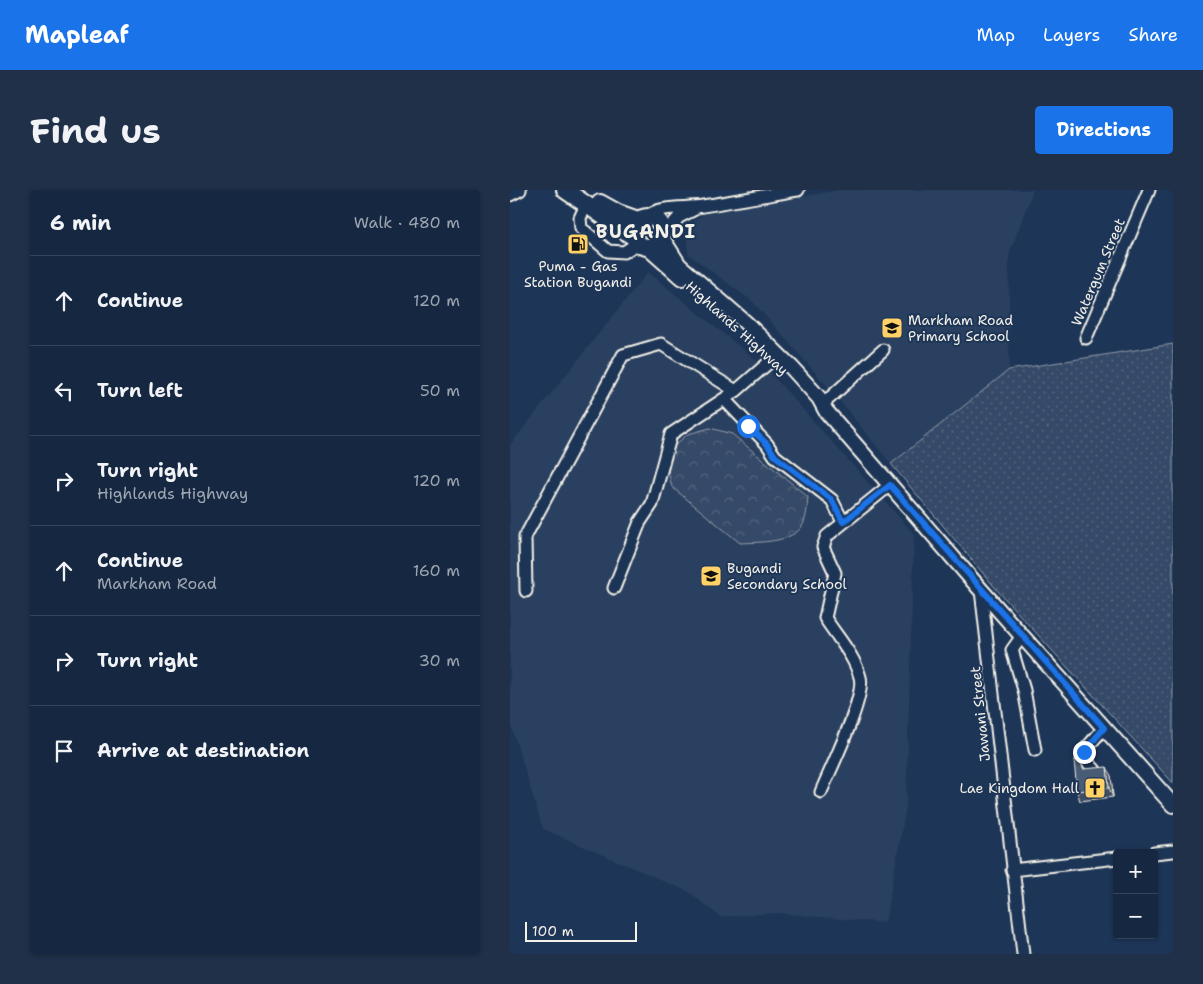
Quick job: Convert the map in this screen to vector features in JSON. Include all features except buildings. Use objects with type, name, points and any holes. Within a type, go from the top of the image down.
[{"type":"highway","points":[[565,190],[606,207],[642,218],[658,219],[662,223],[663,236],[658,244],[640,243],[584,198]]},
{"type":"highway","points":[[640,243],[633,229],[642,218]]},
{"type":"main road","name":"Highlands Highway","points":[[663,236],[679,265],[770,347],[814,391],[824,408],[981,590],[1173,805]]},
{"type":"main road","name":"Highlands Highway","points":[[640,243],[773,359],[810,398],[824,408]]},
{"type":"street","points":[[510,195],[520,190]]},
{"type":"street","points":[[642,218],[652,212],[702,206],[753,194],[798,190]]},
{"type":"street","name":"Watergum Street","points":[[1086,338],[1149,190]]},
{"type":"street","points":[[584,198],[580,218],[581,228],[608,251],[624,252],[640,243]]},
{"type":"street","points":[[663,236],[682,215],[702,206]]},
{"type":"street","points":[[526,591],[525,538],[624,355],[662,344],[736,390]]},
{"type":"street","points":[[824,408],[883,350]]},
{"type":"street","points":[[614,588],[640,522],[652,504],[671,434],[724,399],[773,359]]},
{"type":"street","points":[[724,399],[767,444],[775,456],[832,500],[843,522]]},
{"type":"street","points":[[821,792],[859,699],[861,679],[854,661],[825,618],[835,573],[823,547],[827,536],[890,485]]},
{"type":"street","name":"Jawani Street","points":[[981,590],[1022,954]]},
{"type":"street","points":[[1022,636],[1012,650],[1024,690],[1035,750]]},
{"type":"street","points":[[1096,770],[1084,758],[1084,752],[1104,728]]},
{"type":"street","points":[[1158,853],[1173,851]]},
{"type":"street","points":[[1012,870],[1113,858]]},
{"type":"shaded area","name":"Markham Road Primary School","points":[[839,190],[1033,190],[1009,255],[1009,370],[891,464],[835,395],[752,301],[688,254],[686,228],[703,214]]},
{"type":"shaded area","name":"Bugandi Secondary School","points":[[648,272],[767,369],[914,534],[906,807],[885,923],[778,913],[720,917],[689,892],[543,829],[510,722],[510,445]]},
{"type":"green space","points":[[1173,344],[1173,783],[998,591],[891,464],[1009,370]]},
{"type":"green space","points":[[710,428],[732,434],[808,497],[805,520],[798,531],[778,540],[740,543],[672,487],[668,471],[674,446],[688,434]]},
{"type":"place","name":"Puma - Gas Station Bugandi","points":[[578,244]]},
{"type":"place","name":"Markham Road Primary School","points":[[892,328]]},
{"type":"place","name":"Bugandi Secondary School","points":[[711,576]]},
{"type":"place","name":"Lae Kingdom Hall","points":[[1095,788]]},
{"type":"district","name":"BUGANDI","points":[[646,231]]},
{"type":"route","points":[[748,426],[767,444],[775,456],[832,500],[843,522],[890,485],[1104,728],[1084,752]]}]
